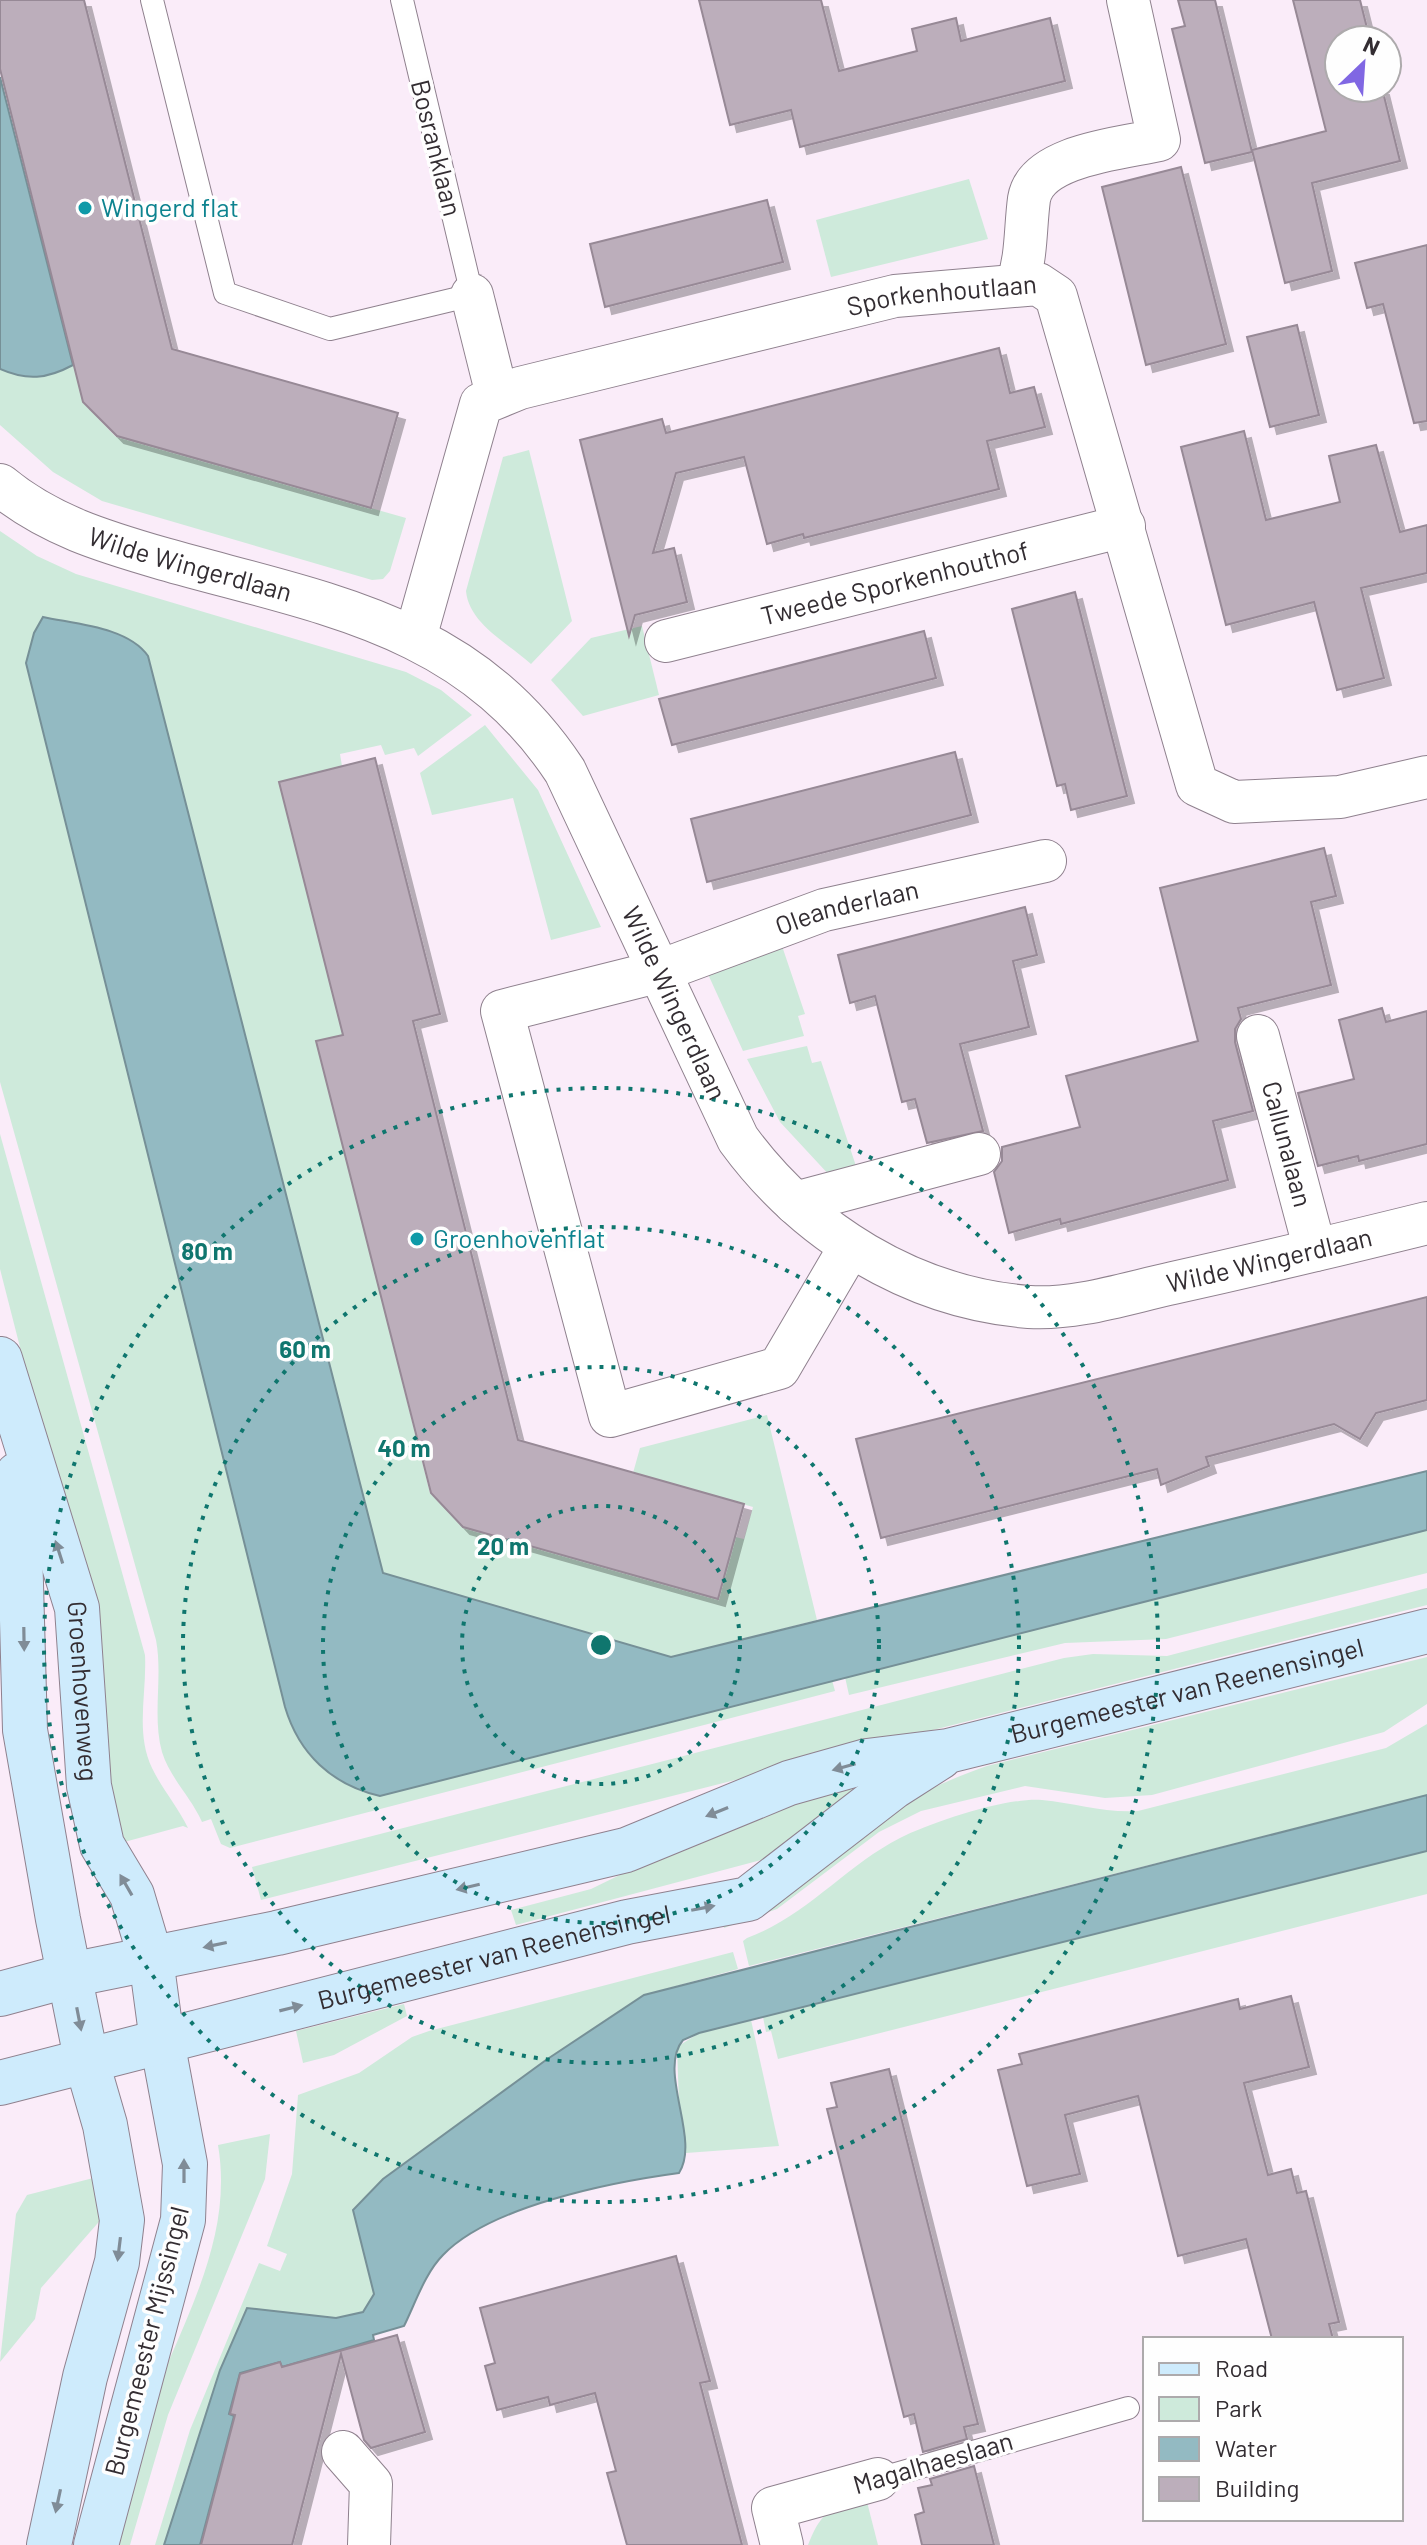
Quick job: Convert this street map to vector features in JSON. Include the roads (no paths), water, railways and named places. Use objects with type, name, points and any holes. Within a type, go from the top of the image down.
[{"type":"main road","name":"Groenhovenweg","points":[[0,1359],[16,1421],[77,1608],[89,1786],[102,1845],[132,1895],[151,1959],[162,2041]]},
{"type":"main road","name":"Groenhovenweg","points":[[16,1421],[25,1730],[87,2063]]},
{"type":"main road","name":"Burgemeester van Reenensingel","points":[[0,1994],[70,1975],[277,1933],[626,1850],[789,1783],[867,1761],[948,1751],[1427,1631]]},
{"type":"main road","name":"Burgemeester van Reenensingel","points":[[0,2083],[627,1922],[748,1899],[893,1787],[948,1751]]},
{"type":"main road","name":"Burgemeester Mijssingel","points":[[96,2545],[183,2220],[185,2164],[162,2041]]},
{"type":"main road","name":"Burgemeester Mijssingel","points":[[49,2545],[85,2377],[117,2262],[122,2220],[105,2125],[87,2063]]},
{"type":"street","points":[[1017,285],[1025,260],[1030,195],[1039,176],[1054,165],[1159,140],[1128,0]]},
{"type":"street","name":"Sporkenhoutlaan","points":[[497,395],[895,296],[1038,284],[1056,296],[1197,785],[1234,802],[1340,797],[1427,777]]},
{"type":"street","name":"Bosranklaan","points":[[472,295],[497,395]]},
{"type":"street","points":[[415,638],[481,404],[497,395]]},
{"type":"street","name":"Wilde Wingerdlaan","points":[[0,485],[26,507],[90,538],[348,611],[415,638],[463,664],[505,698],[540,733],[565,771],[738,1139],[764,1174],[850,1247],[933,1288],[1032,1307],[1101,1300],[1427,1223]]},
{"type":"street","name":"Tweede Sporkenhouthof","points":[[666,641],[1124,526]]},
{"type":"street","name":"Oleanderlaan","points":[[850,1247],[779,1368],[610,1416],[502,1011],[657,972],[824,910],[1045,861]]},
{"type":"street","name":"Callunalaan","points":[[1258,1036],[1315,1250]]},
{"type":"street","points":[[795,1203],[979,1154]]},
{"type":"street","points":[[343,2452],[371,2484],[369,2545]]},
{"type":"street","name":"Magalhaeslaan","points":[[782,2545],[773,2508],[878,2479]]},
{"type":"lane","points":[[152,0],[225,293],[330,329],[472,295]]},
{"type":"lane","name":"Bosranklaan","points":[[402,0],[472,295]]},
{"type":"lane","name":"Magalhaeslaan","points":[[878,2479],[1128,2408]]},
{"type":"water","points":[[0,77],[73,365],[46,376],[28,377],[0,369]]},
{"type":"water","points":[[43,617],[114,633],[139,646],[148,656],[383,1573],[671,1657],[1427,1471],[1427,1530],[380,1796],[347,1784],[333,1775],[320,1765],[299,1739],[285,1707],[26,663],[34,633]]},
{"type":"water","points":[[1427,1795],[1427,1851],[699,2033],[683,2040],[676,2053],[674,2069],[685,2142],[679,2173],[587,2190],[490,2223],[464,2238],[437,2262],[404,2326],[373,2335],[374,2340],[282,2367],[280,2362],[240,2373],[229,2414],[234,2416],[200,2545],[164,2545],[220,2370],[247,2308],[336,2318],[363,2312],[374,2294],[353,2210],[383,2179],[546,2060],[644,1995]]},
{"type":"place","name":"Wingerd flat","points":[[85,208]]},
{"type":"place","name":"Groenhovenflat","points":[[417,1239]]}]
